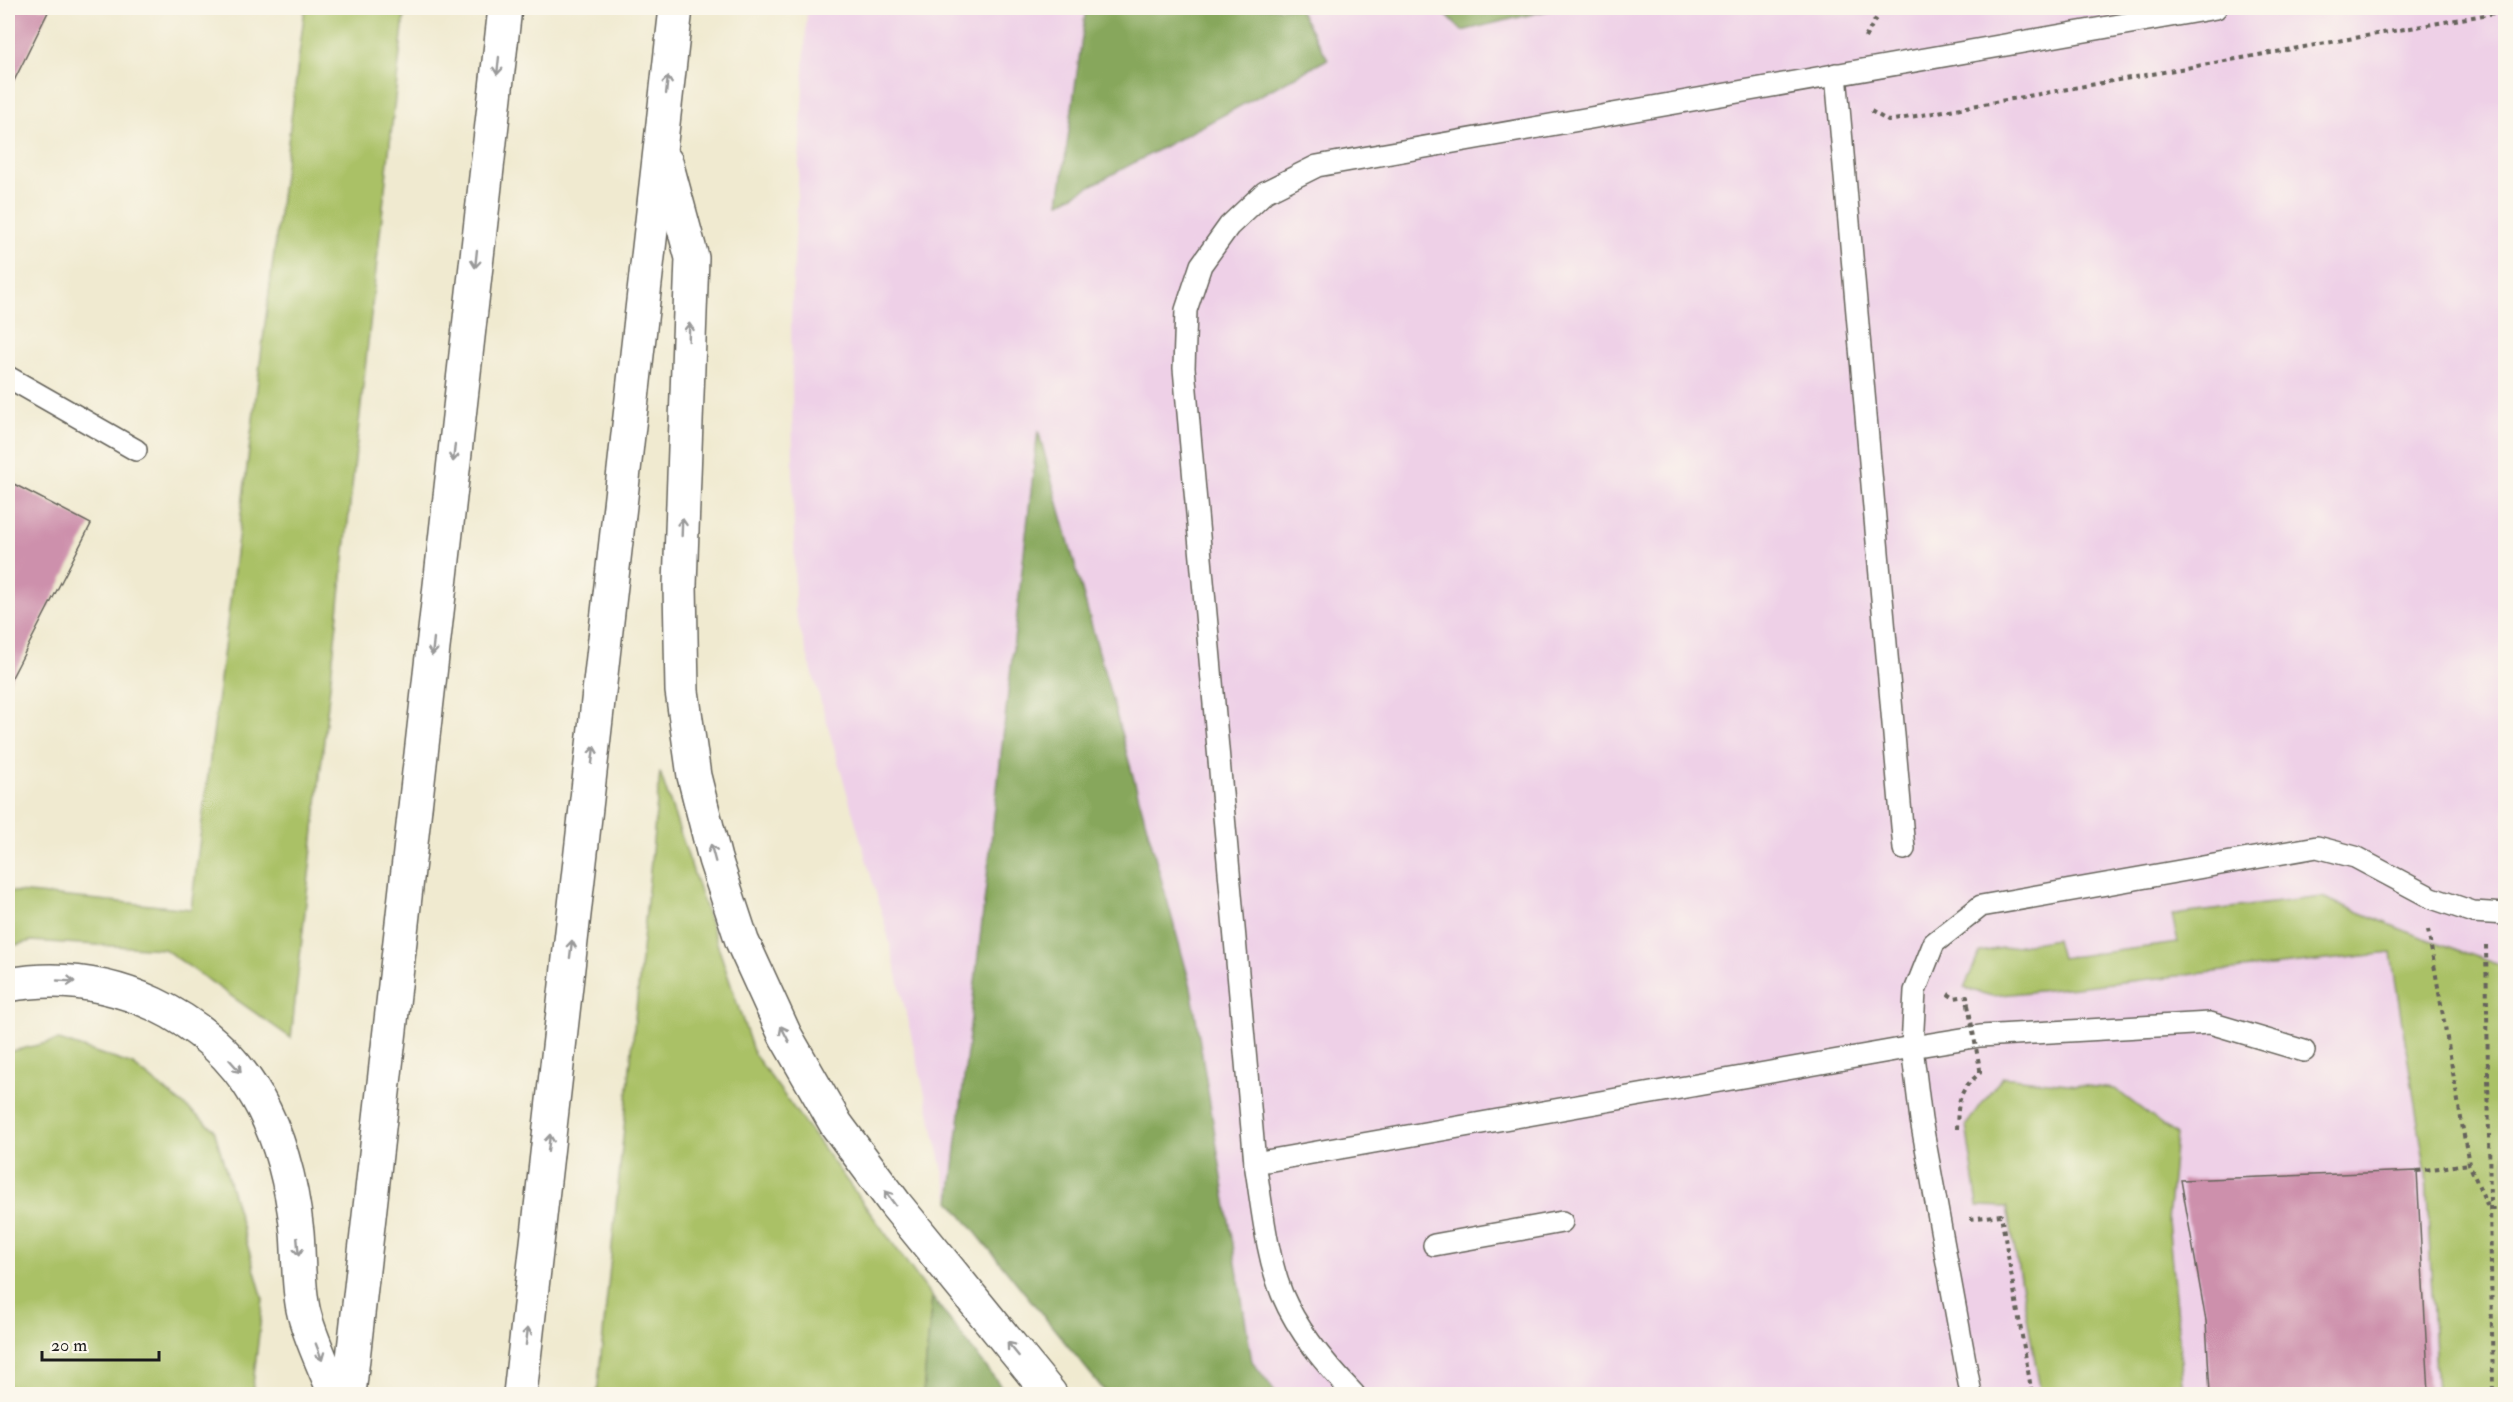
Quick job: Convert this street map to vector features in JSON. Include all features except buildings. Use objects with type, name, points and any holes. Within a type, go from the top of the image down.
[{"type":"highway","points":[[349,1395],[504,8]]},
{"type":"highway","points":[[520,1395],[676,8]]},
{"type":"highway","points":[[661,143],[692,258],[680,585],[681,691],[694,776],[715,859],[742,941],[775,1014],[836,1124],[896,1205],[1050,1395]]},
{"type":"highway","points":[[8,985],[34,980],[86,982],[131,994],[174,1014],[207,1038],[247,1079],[271,1120],[284,1162],[297,1229],[303,1310],[335,1395]]},
{"type":"lane","points":[[1354,1395],[1317,1355],[1282,1294],[1267,1235],[1255,1163],[1184,368],[1186,310],[1201,265],[1229,226],[1265,192],[1317,166],[2216,8]]},
{"type":"lane","points":[[1836,74],[1904,849]]},
{"type":"lane","points":[[8,377],[136,450]]},
{"type":"lane","points":[[1971,1395],[1924,1140],[1912,1047],[1915,991],[1934,943],[1981,906],[2317,847],[2355,857],[2432,898],[2473,912],[2505,914]]},
{"type":"lane","points":[[1255,1163],[1980,1036],[2210,1023],[2304,1051]]},
{"type":"lane","points":[[1434,1245],[1562,1222]]},
{"type":"path","points":[[1905,8],[1880,13],[1864,40],[1863,70],[1871,111],[1888,122],[2505,11]]},
{"type":"path","points":[[2437,930],[2427,926],[2469,1164],[2489,1209]]},
{"type":"path","points":[[2476,943],[2496,946]]},
{"type":"path","points":[[2486,945],[2493,1395]]},
{"type":"path","points":[[1948,984],[1946,993],[1954,998],[1967,996],[1980,1069],[1980,1073],[1965,1085],[1960,1096],[1958,1137]]},
{"type":"path","points":[[2417,1171],[2469,1164]]},
{"type":"path","points":[[1968,1209],[1970,1219],[2001,1215],[2032,1395]]},
{"type":"path","points":[[2489,1209],[2505,1209]]},
{"type":"shaded area","points":[[807,8],[2505,8],[2505,1394],[1107,1394],[950,1201],[886,928],[795,612],[791,318]]},
{"type":"green space","points":[[305,8],[405,8],[291,1038],[164,949],[31,941],[8,947],[8,891],[191,909]]},
{"type":"green space","points":[[1086,8],[1298,8],[1328,59],[1059,203]]},
{"type":"green space","points":[[1439,8],[1558,8],[1462,31]]},
{"type":"green space","points":[[1038,430],[1191,987],[1252,1361],[1277,1394],[1107,1394],[950,1201]]},
{"type":"green space","points":[[660,772],[754,1054],[932,1297],[923,1394],[597,1394]]},
{"type":"green space","points":[[2322,897],[2418,936],[2500,965],[2505,964],[2505,1394],[2437,1394],[2426,1174],[2391,953],[1992,996],[1964,988],[1980,952],[2056,939],[2061,958],[2178,943],[2172,915]]},
{"type":"green space","points":[[59,1040],[133,1065],[214,1129],[263,1299],[252,1394],[8,1394],[8,1052]]},
{"type":"green space","points":[[2002,1077],[2115,1089],[2176,1135],[2168,1221],[2184,1394],[2041,1394],[2007,1207],[1978,1206],[1966,1125]]},
{"type":"green space","points":[[932,1297],[1007,1394],[923,1394]]}]
